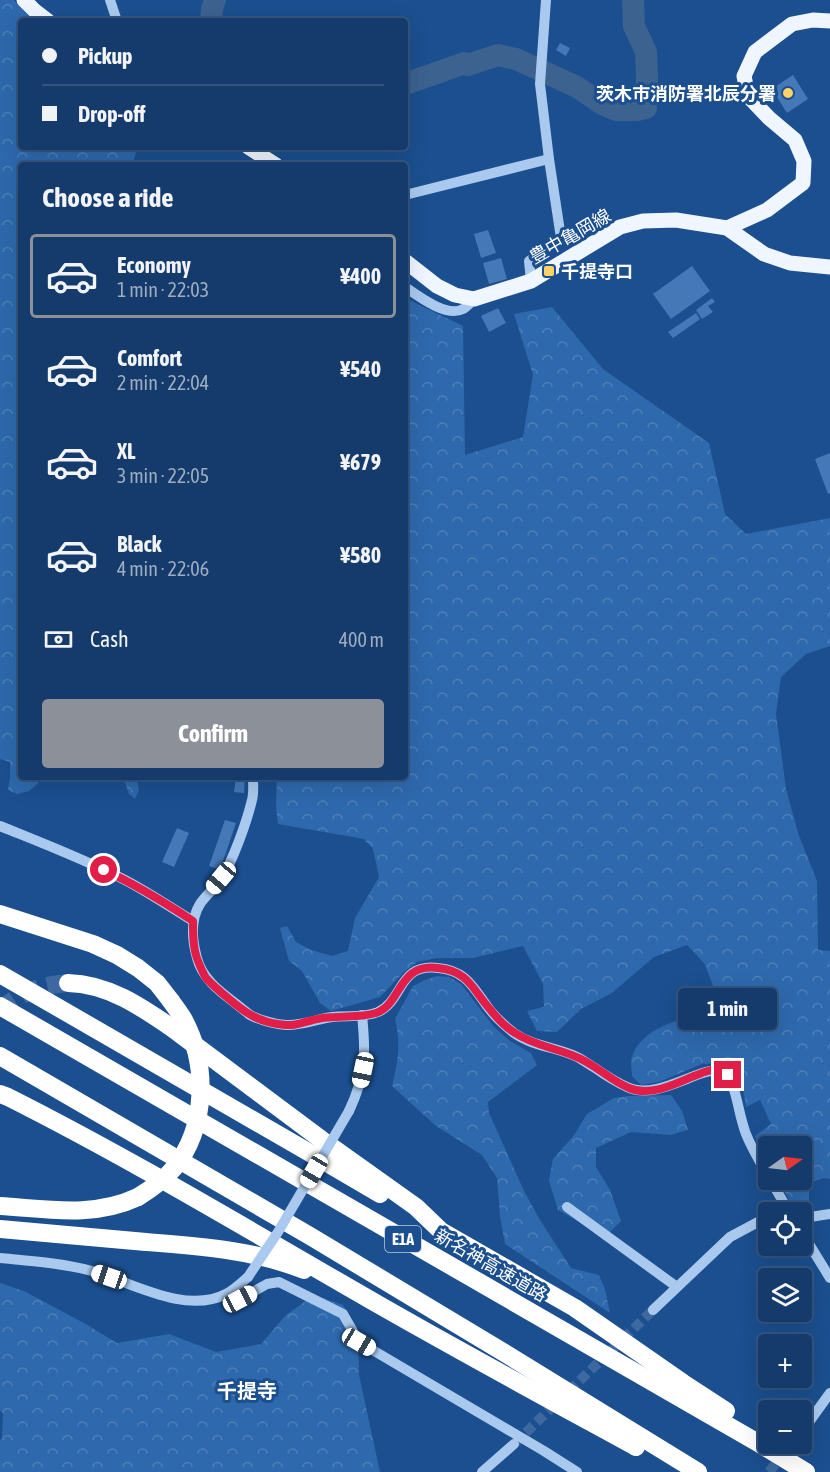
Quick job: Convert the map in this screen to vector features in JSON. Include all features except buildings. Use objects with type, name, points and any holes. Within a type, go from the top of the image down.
[{"type":"highway","points":[[0,914],[93,944],[117,955],[157,983],[184,1020],[192,1038],[200,1081],[200,1104],[195,1129],[186,1150],[174,1168],[158,1184],[138,1197],[102,1209],[80,1211],[0,1206]]},
{"type":"highway","points":[[0,974],[575,1308],[730,1414],[758,1442]]},
{"type":"highway","points":[[68,983],[99,987],[116,993],[148,1011],[416,1207],[441,1231]]},
{"type":"highway","name":"新名神高速道路","points":[[0,1006],[758,1443]]},
{"type":"highway","name":"E1A","points":[[0,1056],[310,1236],[698,1472]]},
{"type":"highway","points":[[0,1094],[8,1096],[142,1167],[483,1364],[683,1472]]},
{"type":"highway","points":[[0,1229],[202,1247],[241,1253],[275,1260],[300,1269],[379,1305]]},
{"type":"highway","name":"新名神高速道路","points":[[776,1454],[806,1472]]},
{"type":"main road","points":[[24,0],[44,18]]},
{"type":"main road","points":[[727,228],[767,210],[803,183],[804,161],[795,140],[768,118],[748,96],[744,75],[755,52],[792,24],[813,20],[830,21]]},
{"type":"main road","points":[[253,150],[271,162]]},
{"type":"main road","name":"豊中亀岡線","points":[[474,299],[531,281],[620,227],[643,221],[676,220],[727,228],[764,254],[790,263],[830,267]]},
{"type":"main road","points":[[408,263],[437,286],[455,295],[474,299]]},
{"type":"street","points":[[110,0],[116,18]]},
{"type":"street","points":[[531,281],[529,261],[561,238],[540,84],[546,0]]},
{"type":"street","points":[[408,194],[549,159]]},
{"type":"street","points":[[408,289],[450,312],[462,310],[474,299]]},
{"type":"street","points":[[254,780],[253,799],[231,858],[221,878],[200,904],[193,921],[193,939],[197,960],[206,977],[251,1015],[286,1025],[334,1017],[363,1016],[387,1006],[405,979],[414,972],[426,967],[447,969],[462,975],[474,987],[488,1008],[515,1034],[534,1043],[576,1056],[630,1089],[641,1091],[656,1089],[710,1070],[720,1070],[728,1075],[733,1084],[746,1133],[758,1158]]},
{"type":"street","points":[[0,826],[124,879],[193,921]]},
{"type":"street","points":[[0,1258],[50,1263],[92,1271],[180,1299],[194,1301],[212,1299],[226,1294],[248,1277],[278,1232],[349,1111],[358,1091],[363,1070],[365,1049],[363,1016]]},
{"type":"street","points":[[567,1207],[677,1287]]},
{"type":"street","points":[[812,1217],[830,1214]]},
{"type":"street","points":[[653,1310],[730,1237],[758,1222]]},
{"type":"street","points":[[812,1249],[830,1278]]},
{"type":"street","points":[[226,1294],[240,1299],[267,1284],[279,1282],[290,1287],[343,1314],[359,1342],[577,1472]]},
{"type":"street","points":[[812,1418],[830,1394]]},
{"type":"street","points":[[482,1472],[514,1444]]},
{"type":"green space","points":[[0,0],[14,0],[30,18],[18,18],[18,150],[137,150],[133,162],[18,162],[18,780],[42,780],[29,791],[17,794],[8,790],[10,762],[0,759]]},
{"type":"green space","points":[[408,299],[463,326],[465,455],[523,437],[533,375],[514,314],[552,307],[603,369],[709,443],[725,514],[746,534],[830,518],[830,646],[806,654],[781,677],[776,714],[786,789],[798,833],[817,881],[818,950],[830,951],[830,1179],[824,1178],[812,1182],[812,1136],[758,1136],[758,1142],[755,1136],[771,1124],[760,1100],[746,1107],[742,1081],[732,1067],[719,1063],[702,1064],[659,1082],[641,1085],[632,1076],[632,1057],[644,1039],[675,1021],[709,1014],[714,988],[704,963],[687,945],[654,957],[612,993],[581,1009],[557,1032],[537,1031],[527,1011],[544,1007],[543,984],[523,946],[473,958],[437,958],[417,962],[380,997],[331,1011],[320,1003],[302,971],[289,961],[280,928],[287,926],[296,942],[311,950],[332,956],[348,951],[355,918],[379,877],[373,849],[364,839],[278,824],[277,780],[408,780]]},
{"type":"green space","points":[[124,780],[137,780],[139,790],[135,799],[129,794]]},
{"type":"green space","points":[[437,976],[449,977],[461,984],[494,1027],[510,1041],[531,1053],[537,1065],[488,1102],[489,1113],[524,1191],[540,1220],[571,1268],[599,1275],[605,1289],[610,1313],[505,1244],[497,1178],[482,1155],[436,1126],[392,1086],[398,1053],[395,1019],[413,986]]},
{"type":"green space","points":[[671,1095],[682,1111],[688,1130],[671,1135],[631,1132],[596,1148],[596,1167],[610,1190],[621,1221],[608,1234],[558,1210],[549,1181],[553,1159],[574,1135],[587,1114],[614,1098]]},
{"type":"green space","points":[[784,1190],[809,1190],[809,1202],[789,1200]]},
{"type":"green space","points":[[0,1283],[24,1291],[117,1343],[169,1334],[216,1352],[261,1344],[286,1315],[314,1295],[343,1305],[358,1330],[359,1375],[380,1472],[0,1472],[3,1414],[0,1410]]},
{"type":"waterway","points":[[211,18],[215,0]]},
{"type":"waterway","points":[[408,83],[465,63],[468,65],[498,55],[516,59],[577,87],[602,104],[616,110],[646,108],[646,52],[634,26],[633,0]]},
{"type":"tunnel","points":[[0,1011],[15,999],[31,991],[68,983]]},
{"type":"tunnel","points":[[515,1443],[653,1310]]},
{"type":"tunnel","points":[[769,1472],[784,1454]]},
{"type":"place","name":"茨木市消防署北辰分署","points":[[788,93]]},
{"type":"place","name":"千提寺口","points":[[549,271]]},
{"type":"district","name":"千提寺","points":[[247,1390]]},
{"type":"route","points":[[104,870],[154,896],[193,921],[193,939],[197,960],[206,977],[251,1015],[270,1022],[286,1025],[300,1024],[312,1020],[363,1016],[377,1012],[387,1006],[405,979],[414,972],[426,967],[436,967],[462,975],[474,987],[488,1008],[515,1034],[534,1043],[576,1056],[630,1089],[641,1091],[656,1089],[710,1070],[720,1070],[728,1075]]}]
